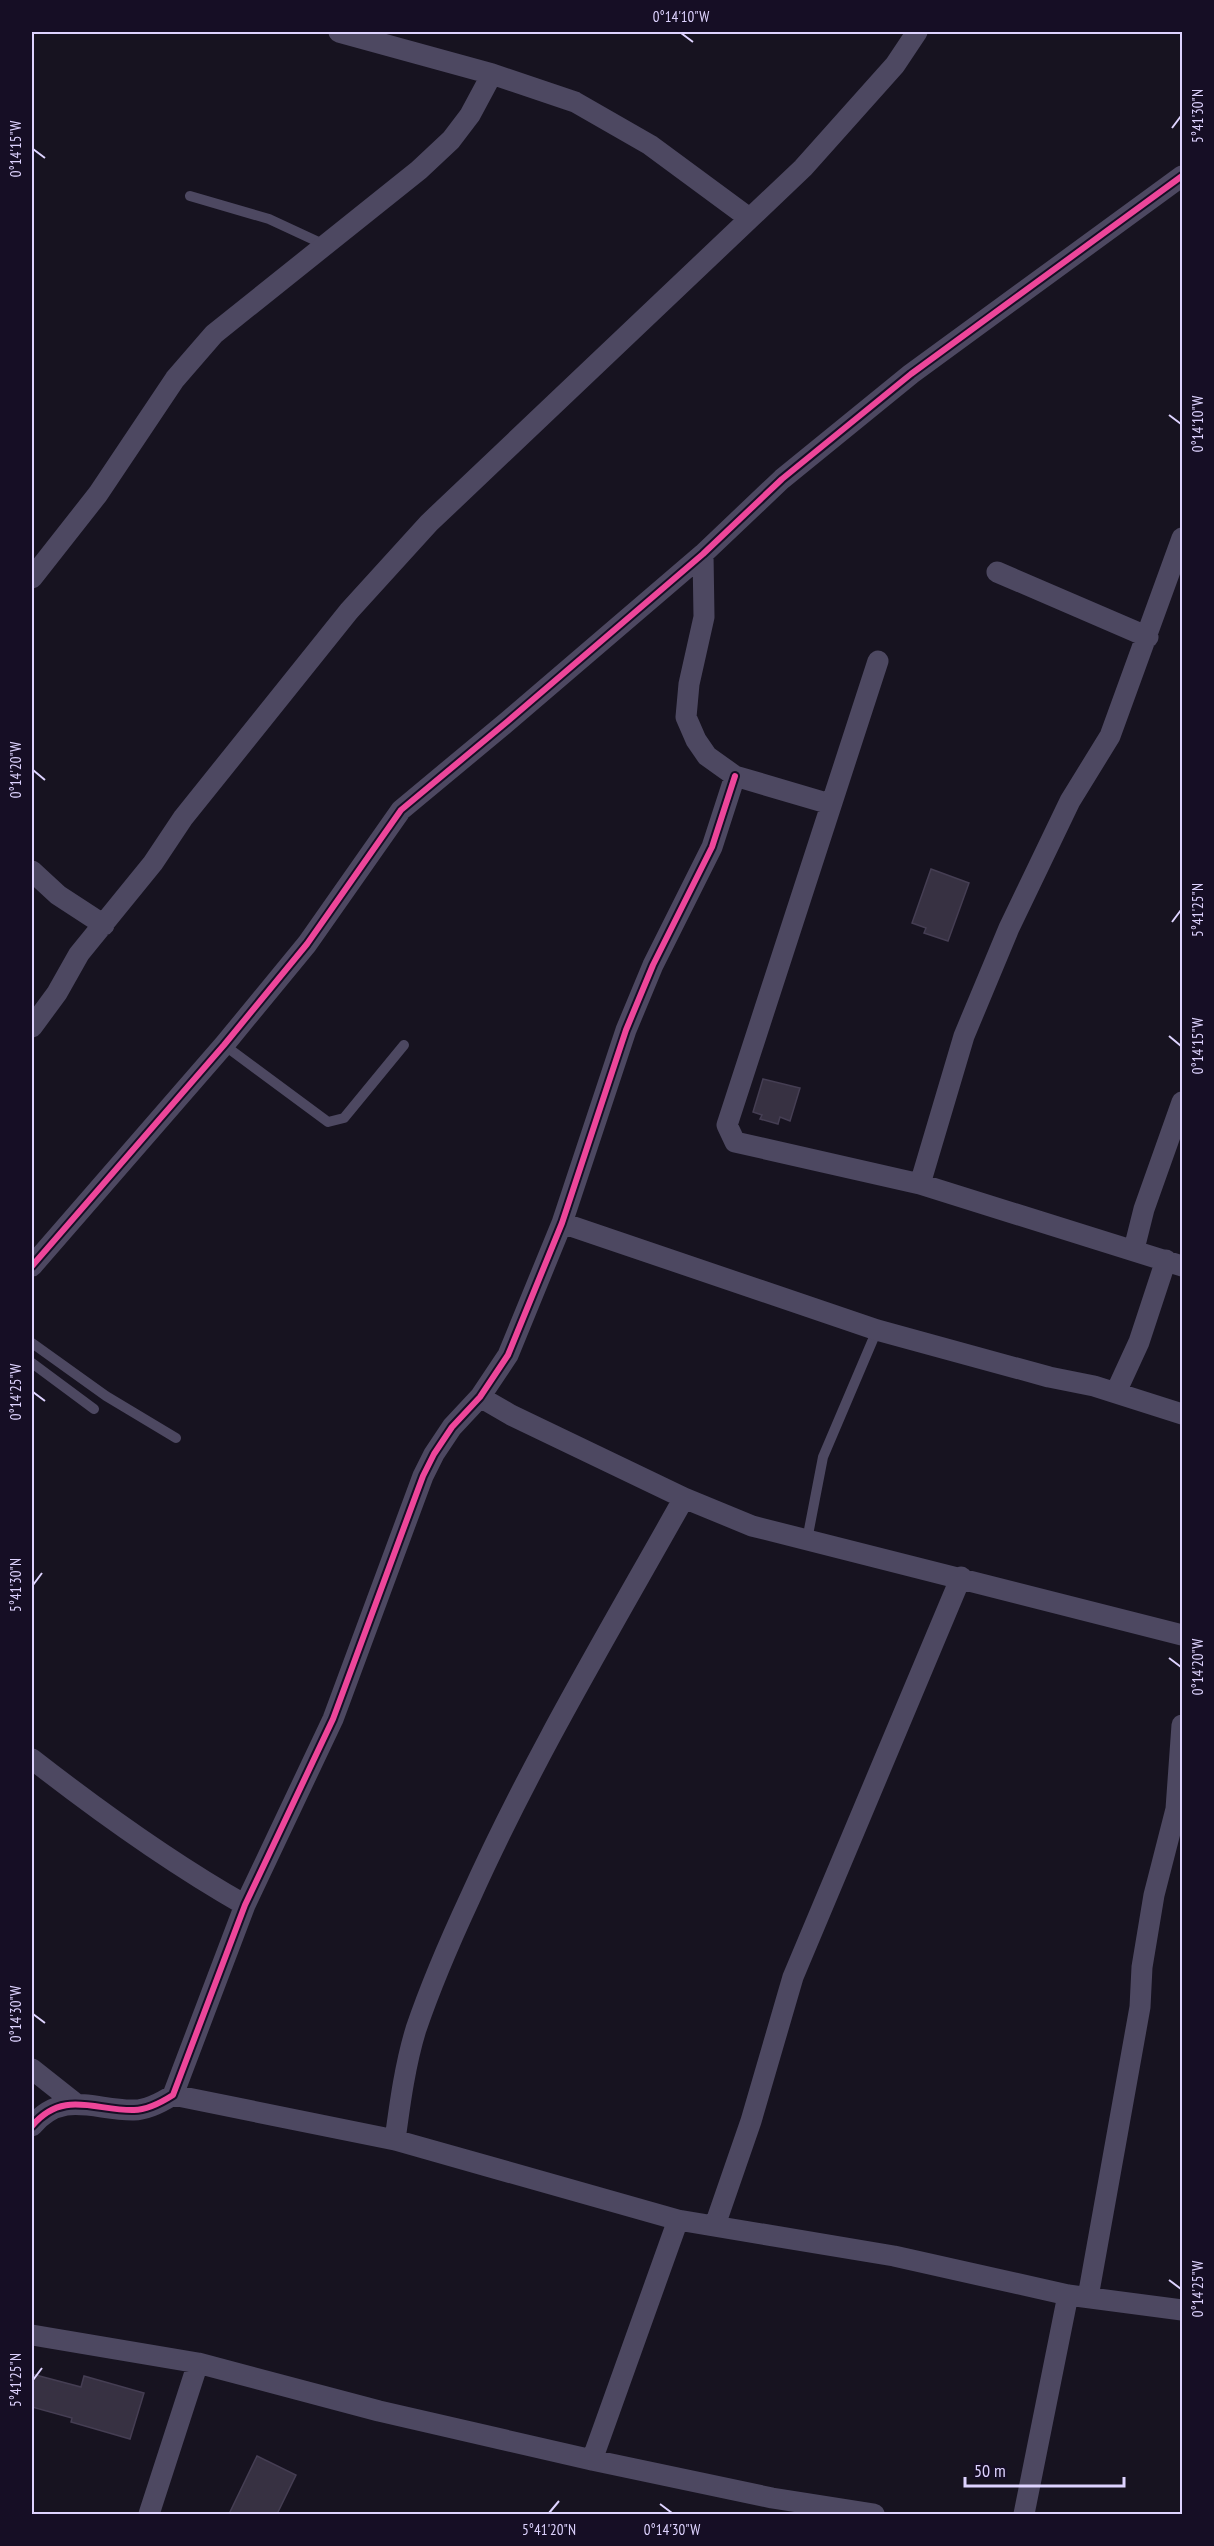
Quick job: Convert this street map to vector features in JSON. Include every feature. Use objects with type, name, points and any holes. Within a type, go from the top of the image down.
[{"type":"street","points":[[339,32],[492,74],[575,102],[650,145],[749,218]]},
{"type":"street","points":[[32,1027],[57,993],[79,954],[153,863],[183,818],[244,740],[348,611],[429,523],[803,168],[895,65],[917,32]]},
{"type":"street","points":[[32,578],[98,494],[191,359],[214,334],[419,170],[451,140],[470,115],[492,74]]},
{"type":"street","points":[[32,1266],[39,1244],[224,1045],[307,944],[401,810],[508,722],[703,554],[782,479],[911,374],[1182,177]]},
{"type":"street","points":[[920,1184],[963,1036],[1009,928],[1070,801],[1110,736],[1148,637],[1182,538]]},
{"type":"street","points":[[703,554],[704,617],[689,684],[686,717],[696,740],[707,756],[735,776],[830,804]]},
{"type":"street","points":[[997,572],[1148,637]]},
{"type":"street","points":[[878,661],[727,1125],[735,1142],[920,1184],[1174,1263],[1116,1392]]},
{"type":"street","points":[[32,2126],[57,2107],[75,2103],[135,2111],[155,2105],[173,2095],[245,1905],[333,1719],[423,1476],[452,1427],[480,1396],[508,1355],[562,1223],[626,1030],[653,965],[712,847],[735,776]]},
{"type":"street","points":[[32,871],[58,895],[104,925]]},
{"type":"street","points":[[1134,1249],[1143,1209],[1182,1102]]},
{"type":"street","points":[[562,1223],[877,1330],[1116,1392],[1182,1414]]},
{"type":"street","points":[[480,1396],[511,1414],[684,1498],[752,1526],[961,1577],[1182,1635]]},
{"type":"street","points":[[395,2140],[403,2080],[416,2029],[474,1887],[522,1787],[684,1498]]},
{"type":"street","points":[[715,2225],[751,2121],[793,1977],[961,1577]]},
{"type":"street","points":[[1024,2514],[1078,2296],[1140,2007],[1142,1967],[1154,1895],[1176,1809],[1182,1725]]},
{"type":"street","points":[[32,1760],[106,1817],[194,1876],[245,1905]]},
{"type":"street","points":[[32,2069],[75,2103]]},
{"type":"street","points":[[173,2095],[395,2140],[678,2220],[894,2256],[1078,2296],[1182,2310]]},
{"type":"street","points":[[592,2460],[678,2220]]},
{"type":"street","points":[[32,2335],[198,2363],[379,2411],[592,2460],[770,2506],[874,2514]]},
{"type":"street","points":[[149,2514],[198,2363]]},
{"type":"lane","points":[[190,195],[269,219],[325,245]]},
{"type":"lane","points":[[224,1045],[328,1122],[344,1118],[404,1045]]},
{"type":"lane","points":[[807,1540],[823,1457],[877,1330]]},
{"type":"lane","points":[[32,1343],[106,1396],[176,1438]]},
{"type":"lane","points":[[32,1363],[94,1409]]},
{"type":"building","points":[[931,869],[969,883],[948,941],[924,933],[926,928],[912,923]]},
{"type":"building","points":[[763,1079],[800,1088],[790,1121],[780,1117],[778,1124],[760,1119],[762,1115],[753,1112]]},
{"type":"building","points":[[32,2374],[81,2387],[84,2376],[144,2393],[130,2439],[71,2422],[72,2418],[32,2407]]},
{"type":"building","points":[[257,2456],[296,2475],[277,2514],[229,2514]]},
{"type":"cycle path","points":[[32,1266],[224,1045],[307,944],[401,810],[703,554],[782,479],[911,374],[1182,176]]},
{"type":"cycle path","points":[[32,2126],[44,2115],[56,2108],[68,2105],[80,2104],[139,2110],[155,2105],[173,2095],[245,1905],[333,1719],[423,1476],[452,1427],[480,1397],[508,1355],[562,1223],[626,1030],[653,965],[712,847],[735,776]]}]
